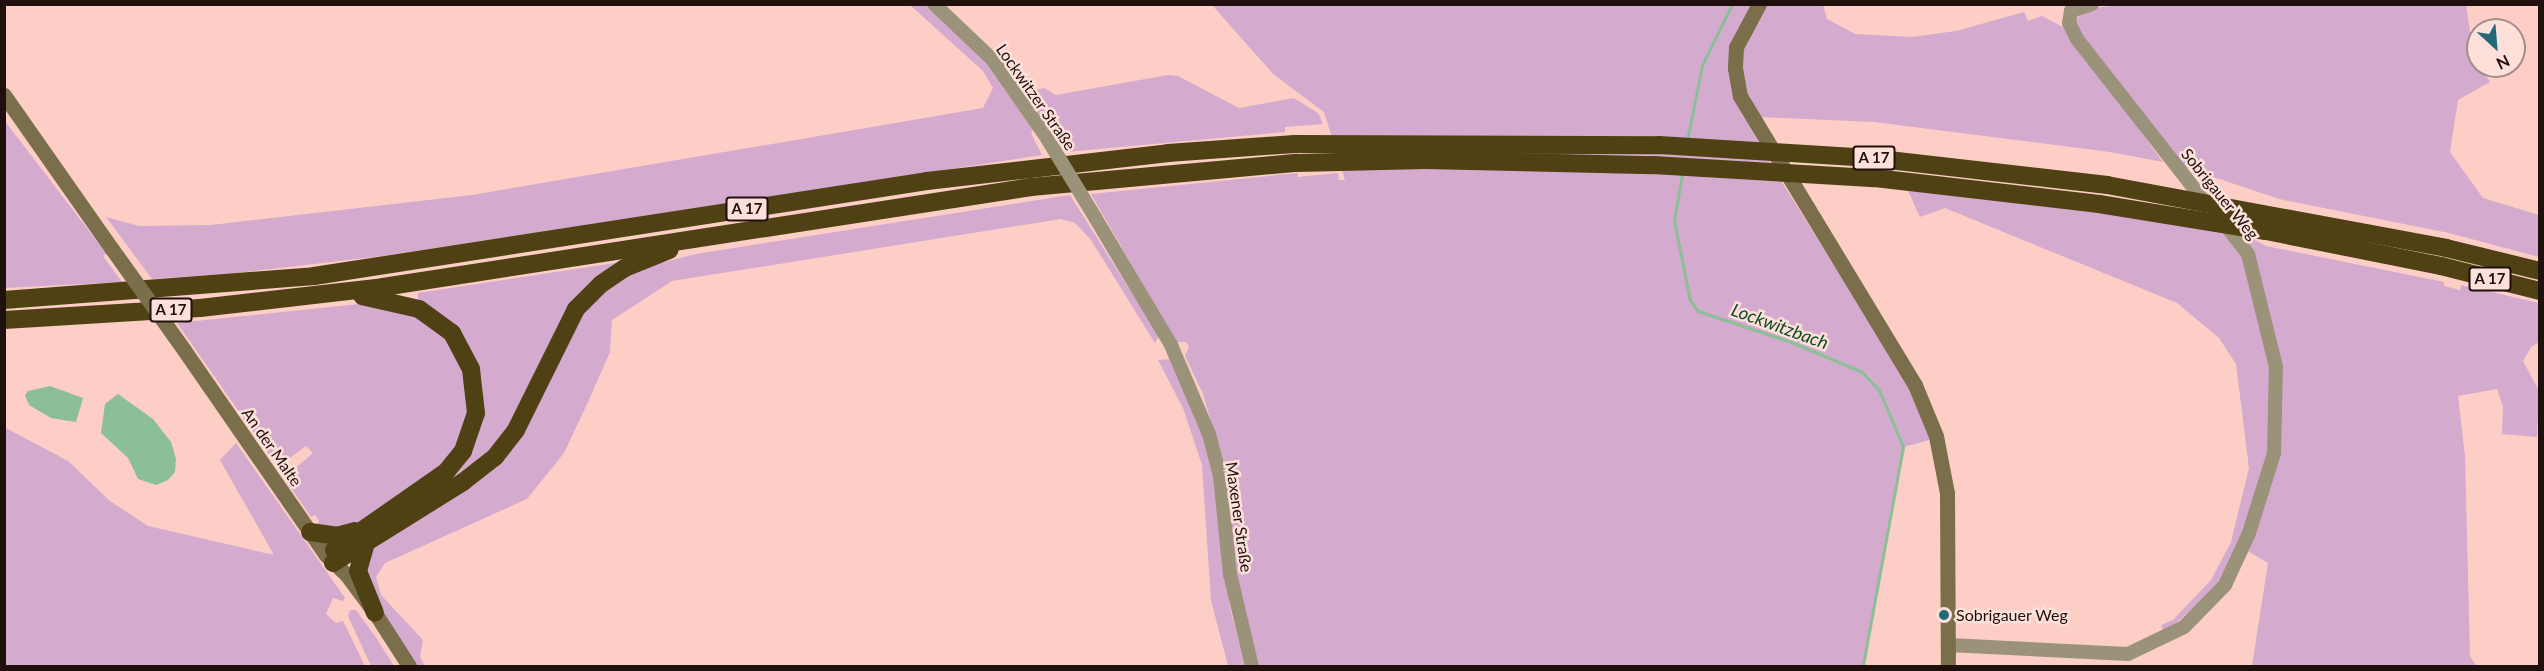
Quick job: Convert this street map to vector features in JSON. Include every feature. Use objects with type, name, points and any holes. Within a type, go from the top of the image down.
[{"type":"highway","name":"A 17","points":[[4,300],[314,276],[927,181],[1168,153],[1295,144],[1613,144],[1871,158],[2108,185],[2446,248],[2540,271]]},
{"type":"highway","name":"A 17","points":[[4,321],[200,308],[333,293],[1031,187],[1297,163],[1425,160],[1653,165],[1875,178],[2110,206],[2266,231],[2441,266],[2540,291]]},
{"type":"highway","points":[[329,559],[366,543],[464,482],[495,457],[516,430],[576,309],[601,284],[625,268],[699,238]]},
{"type":"highway","points":[[329,559],[369,524],[424,489],[455,461],[476,413],[476,391],[471,369],[460,344],[429,314],[384,299],[333,293]]},
{"type":"highway","points":[[310,532],[337,536],[369,524]]},
{"type":"highway","points":[[366,543],[358,571],[375,614]]},
{"type":"main road","points":[[1759,4],[1736,47],[1735,68],[1740,96],[1894,350],[1936,436],[1947,493],[1948,666]]},
{"type":"main road","name":"An der Malte","points":[[4,95],[329,559],[338,579],[397,666]]},
{"type":"main road","name":"An der Malte","points":[[329,559],[346,574],[409,666]]},
{"type":"street","name":"Lockwitzer Straße","points":[[934,4],[991,58],[1045,135],[1096,219]]},
{"type":"street","name":"Sobrigauer Weg","points":[[1949,645],[2112,656],[2145,648],[2168,637],[2196,617],[2225,585],[2249,533],[2274,453],[2276,367],[2248,254],[2077,39],[2069,23],[2071,11],[2092,4]]},
{"type":"street","name":"Maxener Straße","points":[[1096,219],[1171,345],[1209,434],[1220,476],[1230,574],[1252,666]]},
{"type":"shaded area","points":[[2131,4],[2466,5],[2468,18],[2466,18],[2466,78],[2487,78],[2490,82],[2458,100],[2450,152],[2483,198],[2539,215],[2539,257],[2449,233],[2279,199],[2181,166],[2074,24],[2080,14],[2094,8]]},
{"type":"shaded area","points":[[910,5],[926,5],[982,58],[1033,130],[1031,133],[1042,155],[382,256],[236,273],[152,279],[106,217],[139,226],[211,225],[472,195],[983,108],[993,88],[983,71]]},
{"type":"shaded area","points":[[1212,5],[1754,5],[1742,24],[1743,113],[1778,176],[1892,357],[1912,393],[1930,440],[1903,447],[1863,666],[1259,666],[1237,577],[1227,476],[1203,394],[1185,356],[1189,346],[1186,342],[1176,342],[1091,194],[1298,173],[1298,177],[1338,173],[1339,180],[1345,180],[1324,112],[1273,74]]},
{"type":"shaded area","points":[[1765,5],[1823,5],[1827,19],[1855,34],[1912,37],[1956,31],[2024,12],[2028,21],[2042,16],[2063,27],[2163,162],[2110,152],[1874,122],[1760,117],[1748,94],[1742,72],[1742,53]]},
{"type":"shaded area","points":[[1168,75],[1178,76],[1239,108],[1294,98],[1318,113],[1323,124],[1285,127],[1285,132],[1066,152],[1025,93],[1044,88],[1056,95]]},
{"type":"shaded area","points":[[4,120],[106,253],[103,256],[122,282],[5,288]]},
{"type":"shaded area","points":[[1902,178],[2235,229],[2266,246],[2444,282],[2444,286],[2460,290],[2461,285],[2539,303],[2539,342],[2531,347],[2523,361],[2539,391],[2537,437],[2502,434],[2503,406],[2497,389],[2458,396],[2465,456],[2470,656],[2476,666],[2252,666],[2268,563],[2241,547],[2223,581],[2165,633],[2161,625],[2173,620],[2211,580],[2231,542],[2249,468],[2236,364],[2219,338],[2177,303],[1945,208],[1920,217]]},
{"type":"shaded area","points":[[1070,195],[1159,336],[1155,343],[1091,240],[1075,223],[1061,219],[672,281],[612,320],[610,352],[564,453],[527,499],[385,563],[376,577],[381,595],[423,640],[420,657],[425,666],[416,666],[369,592],[365,563],[378,541],[486,470],[562,340],[604,288],[645,267],[696,254]]},
{"type":"shaded area","points":[[621,262],[610,272],[491,453],[430,493],[482,415],[483,394],[481,377],[418,301],[418,293]]},
{"type":"shaded area","points":[[359,304],[399,308],[436,327],[461,359],[469,412],[451,457],[367,519],[340,531],[317,524],[319,521],[315,515],[311,517],[284,478],[313,453],[306,446],[283,463],[276,453],[270,456],[177,323]]},
{"type":"shaded area","points":[[1172,359],[1188,387],[1214,472],[1230,608],[1245,666],[1228,666],[1211,600],[1202,465],[1183,408],[1158,360]]},
{"type":"shaded area","points":[[50,386],[83,398],[76,422],[51,418],[29,405],[25,395],[28,391]]},
{"type":"shaded area","points":[[118,394],[153,419],[171,442],[176,459],[175,472],[168,480],[156,485],[138,479],[128,458],[101,433],[105,404]]},
{"type":"shaded area","points":[[4,427],[68,461],[110,501],[148,526],[274,555],[220,460],[236,443],[345,598],[343,601],[333,598],[326,614],[336,623],[343,621],[365,666],[5,666]]},
{"type":"shaded area","points":[[350,610],[356,610],[394,666],[371,666],[348,616]]},
{"type":"waterway","name":"Lockwitzbach","points":[[1687,141],[1702,65],[1732,4]]},
{"type":"waterway","name":"Lockwitzbach","points":[[1682,174],[1674,221],[1690,300],[1698,311],[1791,342],[1862,372],[1879,390],[1903,447],[1863,666]]},
{"type":"place","name":"Sobrigauer Weg","points":[[1944,615]]}]
